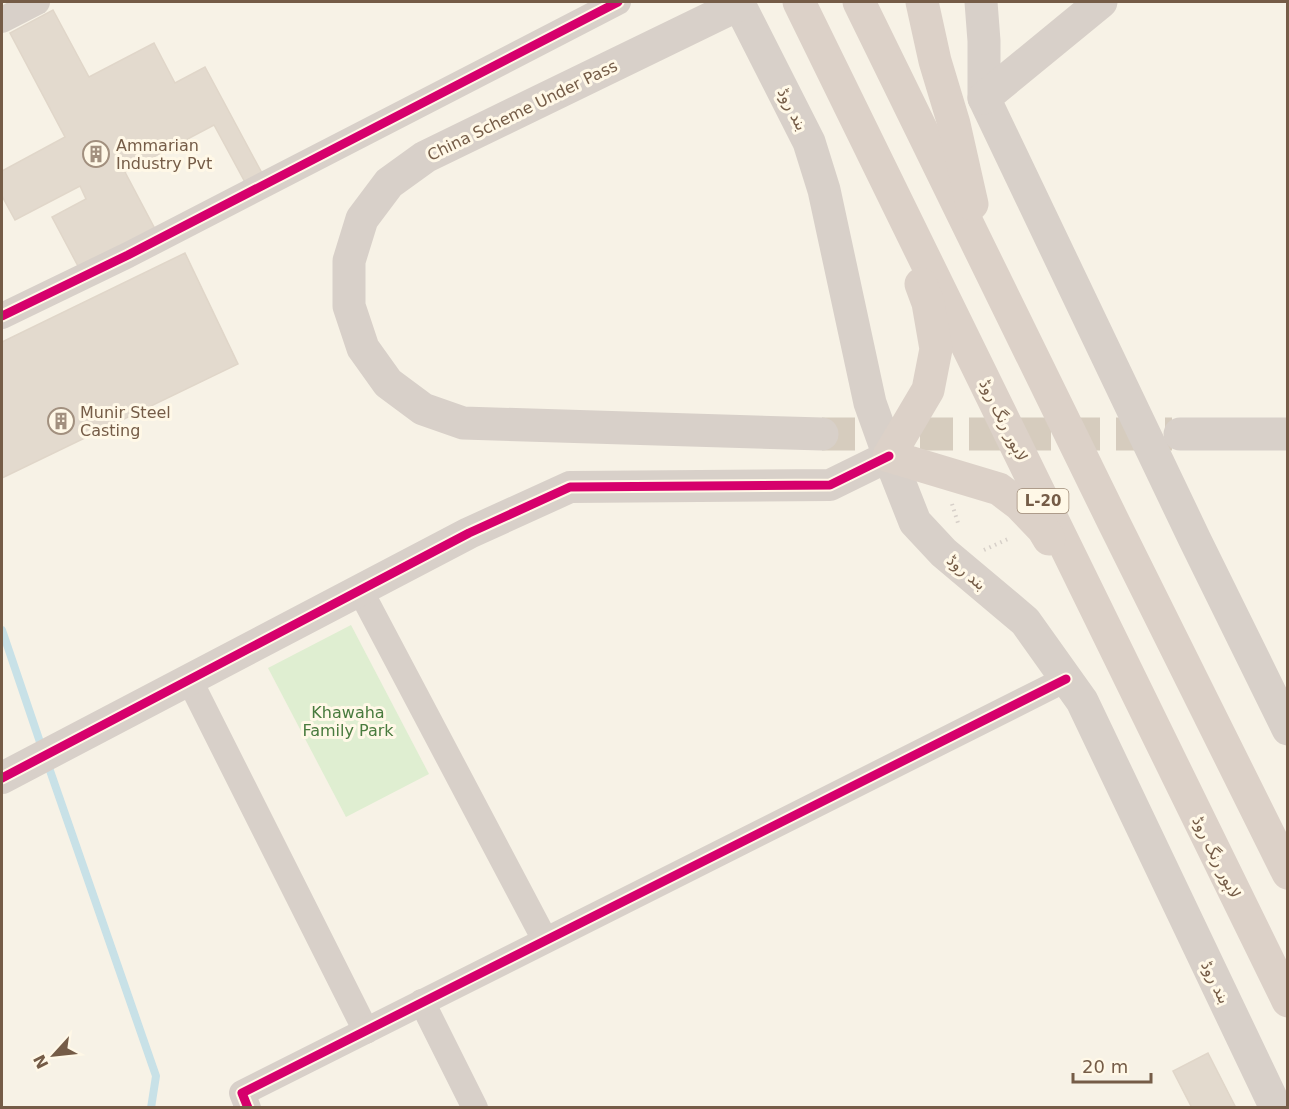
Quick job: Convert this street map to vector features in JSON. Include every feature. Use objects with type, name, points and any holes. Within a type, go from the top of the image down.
[{"type":"highway","name":"لاہور رنگ روڈ","points":[[799,2],[1287,1001]]},
{"type":"highway","points":[[859,2],[1287,873]]},
{"type":"highway","points":[[922,2],[935,61],[954,123],[984,257]]},
{"type":"highway","points":[[851,110],[928,303],[936,349],[928,390],[889,456],[999,489],[1020,505],[1043,529],[1109,635]]},
{"type":"main road","points":[[981,2],[984,98],[1287,729]]},
{"type":"main road","points":[[984,98],[1101,2]]},
{"type":"main road","name":"China Scheme Under Pass","points":[[739,3],[425,157],[389,183],[362,219],[349,261],[349,306],[363,348],[388,383],[423,409],[463,423],[822,434]]},
{"type":"main road","name":"بند روڈ","points":[[739,3],[809,142],[824,190],[870,403],[915,522],[944,552],[1025,621],[1082,701],[1276,1107]]},
{"type":"main road","points":[[1180,434],[1287,434]]},
{"type":"street","points":[[2,20],[37,2]]},
{"type":"street","points":[[2,316],[128,255],[618,2]]},
{"type":"street","points":[[2,778],[468,533],[570,487],[830,485],[889,456]]},
{"type":"street","points":[[360,590],[545,940]]},
{"type":"street","points":[[189,679],[366,1031]]},
{"type":"street","points":[[248,1107],[242,1092],[1066,679]]},
{"type":"street","points":[[422,1002],[475,1107]]},
{"type":"green space","name":"Khawaha Family Park","points":[[351,625],[429,774],[346,817],[268,668]]},
{"type":"building","name":"Ammarian Industry Pvt","points":[[53,10],[89,77],[154,43],[175,83],[205,67],[263,175],[246,184],[214,125],[125,172],[155,229],[79,268],[52,217],[86,199],[80,186],[15,220],[2,196],[2,171],[65,137],[10,33]]},
{"type":"building","name":"Munir Steel Casting","points":[[185,253],[238,364],[2,478],[2,342]]},
{"type":"building","points":[[1208,1053],[1236,1108],[1192,1108],[1173,1071]]},
{"type":"waterway","points":[[2,630],[42,748]]},
{"type":"waterway","points":[[47,762],[156,1076],[151,1108]]},
{"type":"tunnel","points":[[822,434],[1172,434]]},
{"type":"cycle path","points":[[2,316],[128,255],[618,2]]},
{"type":"cycle path","points":[[2,778],[469,533],[570,487],[830,485],[889,456]]},
{"type":"cycle path","points":[[248,1108],[242,1093],[1066,679]]},
{"type":"place","name":"Ammarian Industry Pvt","points":[[96,154]]},
{"type":"place","name":"Munir Steel Casting","points":[[61,421]]}]
